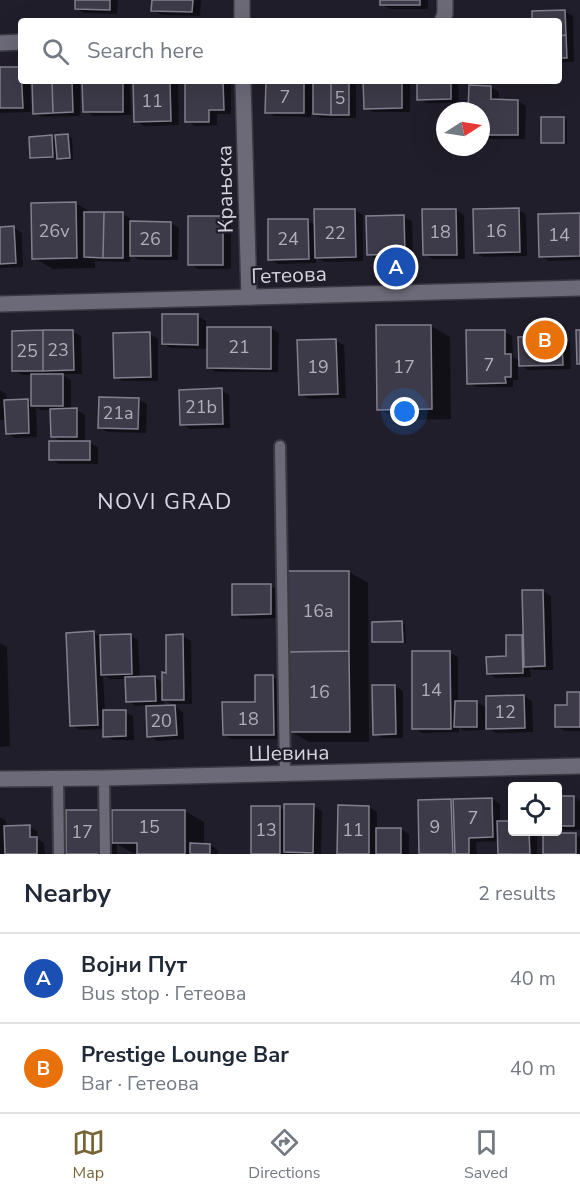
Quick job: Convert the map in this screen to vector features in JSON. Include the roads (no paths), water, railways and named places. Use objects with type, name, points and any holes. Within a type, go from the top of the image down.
[{"type":"street","points":[[242,0],[242,18]]},
{"type":"street","points":[[0,43],[18,42]]},
{"type":"street","name":"Крањска","points":[[243,84],[249,297]]},
{"type":"street","name":"Гетеова","points":[[0,304],[580,288]]},
{"type":"street","name":"Шевина","points":[[0,779],[580,766]]},
{"type":"lane","points":[[280,446],[285,774]]},
{"type":"lane","points":[[104,778],[105,854]]},
{"type":"lane","points":[[58,779],[59,854]]},
{"type":"place","name":"Војни Пут","points":[[396,267]]},
{"type":"place","name":"Prestige Lounge Bar","points":[[545,340]]},
{"type":"district","name":"NOVI GRAD","points":[[165,501]]}]
